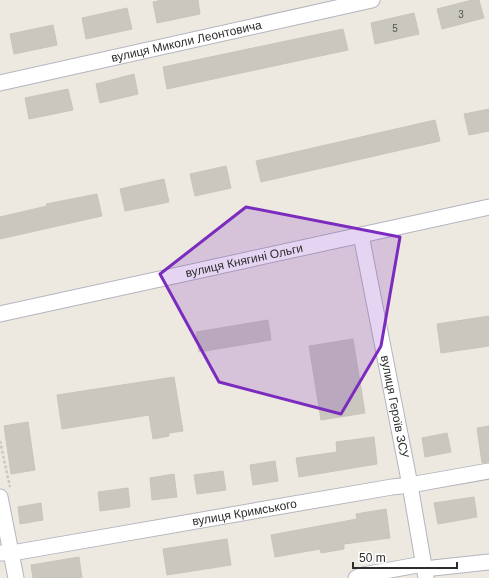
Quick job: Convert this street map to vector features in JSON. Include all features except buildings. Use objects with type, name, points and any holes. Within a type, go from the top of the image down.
[{"type":"street","name":"вулиця Миколи Леонтовича","points":[[0,83],[372,0]]},
{"type":"street","name":"вулиця Княгині Ольги","points":[[0,314],[489,207]]},
{"type":"street","name":"вулиця Героїв ЗСУ","points":[[361,235],[410,485],[424,570]]},
{"type":"street","name":"вулиця Кримського","points":[[6,553],[392,486],[410,485],[489,471]]},
{"type":"street","points":[[0,497],[6,553],[16,578]]},
{"type":"street","points":[[356,578],[364,575],[424,570],[489,562]]},
{"type":"highlighted area","points":[[246,207],[400,237],[381,346],[341,414],[219,382],[160,274]]}]
